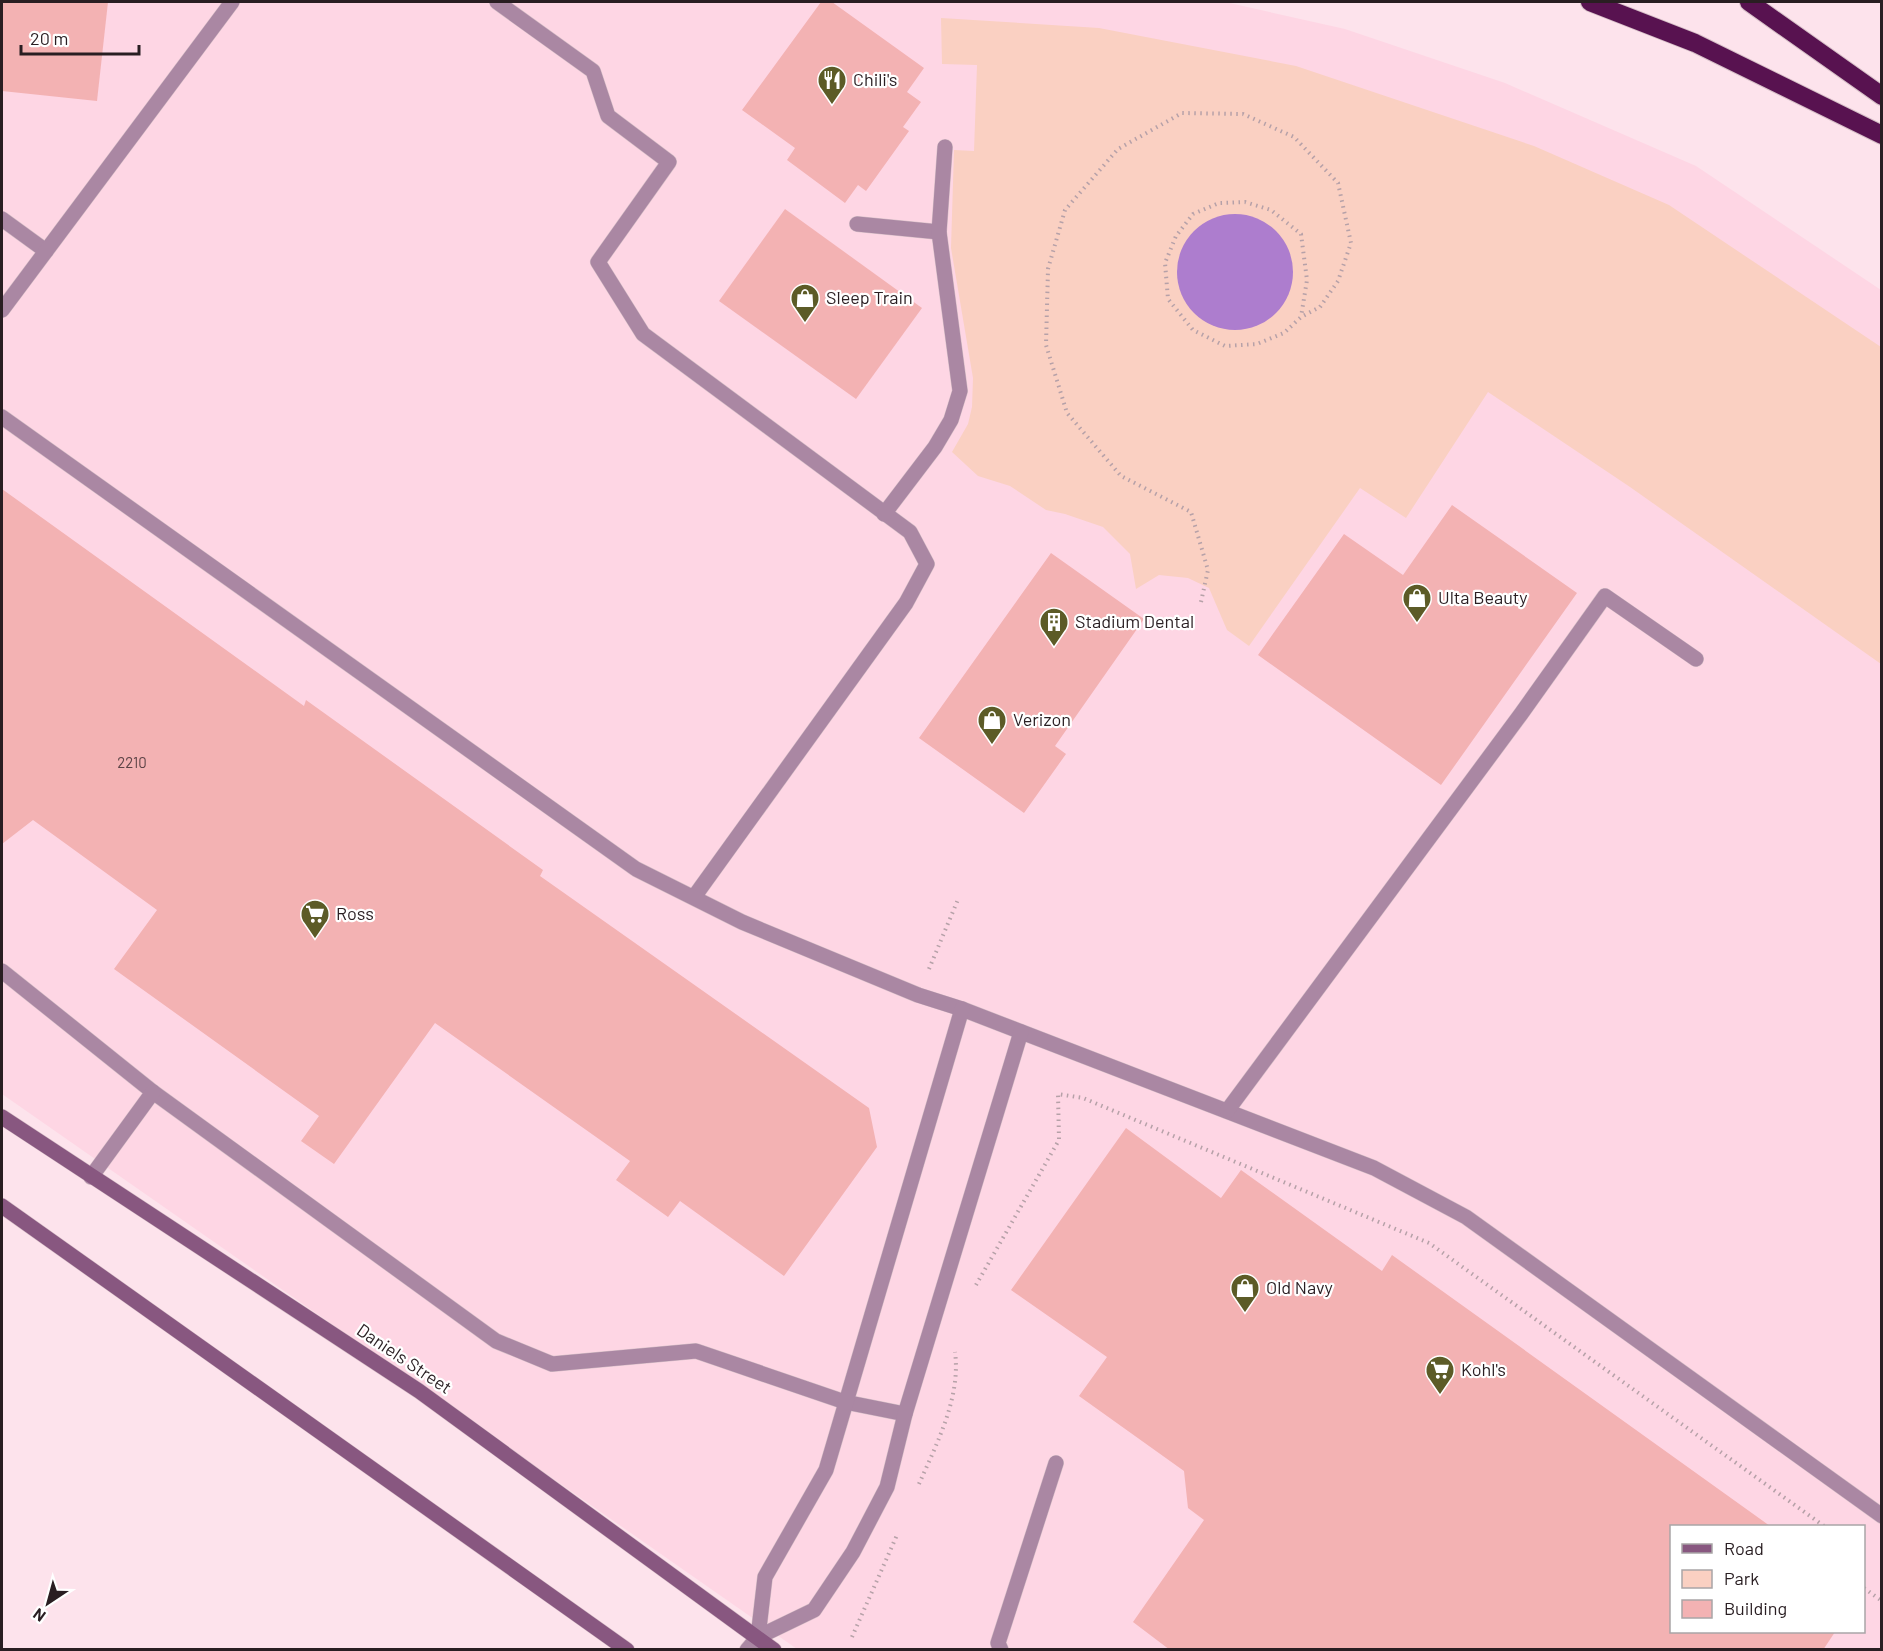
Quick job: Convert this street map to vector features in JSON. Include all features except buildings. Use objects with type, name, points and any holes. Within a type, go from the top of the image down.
[{"type":"highway","points":[[1590,2],[1695,43],[1881,135]]},
{"type":"highway","points":[[1749,2],[1881,96]]},
{"type":"main road","name":"Daniels Street","points":[[2,1117],[419,1391],[774,1650]]},
{"type":"main road","points":[[2,1206],[627,1650]]},
{"type":"street","points":[[2,310],[232,2]]},
{"type":"street","points":[[497,2],[593,71],[608,116],[669,162],[598,262],[643,334],[910,532],[927,564],[906,603],[694,897]]},
{"type":"street","points":[[884,514],[940,438],[951,420],[960,391],[939,232],[945,147]]},
{"type":"street","points":[[2,219],[46,250]]},
{"type":"street","points":[[856,224],[939,232]]},
{"type":"street","points":[[2,417],[636,869],[742,922],[918,995],[962,1009],[1374,1168],[1466,1217],[1881,1516]]},
{"type":"street","points":[[1227,1111],[1521,714],[1605,596],[1696,659]]},
{"type":"street","points":[[2,971],[153,1092],[496,1341],[552,1364],[696,1351],[845,1402],[905,1414]]},
{"type":"street","points":[[758,1637],[765,1577],[826,1470],[962,1009]]},
{"type":"street","points":[[747,1650],[758,1637],[814,1610],[854,1552],[887,1487],[905,1414],[1021,1032]]},
{"type":"street","points":[[91,1177],[153,1092]]},
{"type":"street","points":[[1001,1650],[998,1643],[1056,1463]]},
{"type":"path","points":[[1201,602],[1208,570],[1191,512],[1121,476],[1067,413],[1046,345],[1048,268],[1065,210],[1118,149],[1182,114],[1243,114],[1294,137],[1338,183],[1351,243],[1338,281],[1320,307],[1301,317],[1284,333],[1257,344],[1225,346],[1193,330],[1168,299],[1165,263],[1176,236],[1193,214],[1219,203],[1245,202],[1271,210],[1301,234],[1307,280],[1301,317]]},
{"type":"path","points":[[918,995],[959,897]]},
{"type":"path","points":[[970,1296],[1059,1140],[1058,1094],[1083,1098],[1429,1243],[1821,1525]]},
{"type":"path","points":[[918,1486],[942,1432],[958,1373],[955,1350]]},
{"type":"path","points":[[852,1637],[899,1529]]},
{"type":"path","points":[[1865,1589],[1881,1601]]},
{"type":"shaded area","points":[[2,2],[1225,2],[1345,29],[1505,83],[1696,166],[1881,290],[1881,1649],[797,1649],[2,1094]]},
{"type":"shaded area","points":[[1235,214],[1257,219],[1276,231],[1288,250],[1293,272],[1288,294],[1276,313],[1257,325],[1235,330],[1213,325],[1194,313],[1182,294],[1177,272],[1182,250],[1194,231],[1213,219]]},
{"type":"green space","points":[[941,18],[1099,28],[1296,66],[1534,146],[1669,205],[1881,347],[1881,664],[1630,487],[1488,392],[1406,518],[1360,488],[1249,646],[1227,630],[1209,588],[1188,578],[1159,575],[1136,589],[1130,554],[1103,527],[1046,510],[1010,486],[978,476],[952,452],[968,424],[972,407],[973,378],[951,248],[954,150],[974,151],[977,65],[942,64]]},
{"type":"place","name":"Chili's","points":[[832,106]]},
{"type":"place","name":"Sleep Train","points":[[805,324]]},
{"type":"place","name":"Ulta Beauty","points":[[1417,624]]},
{"type":"place","name":"Stadium Dental","points":[[1054,648]]},
{"type":"place","name":"Verizon","points":[[992,746]]},
{"type":"place","name":"Ross","points":[[315,940]]},
{"type":"place","name":"Old Navy","points":[[1245,1314]]},
{"type":"place","name":"Kohl's","points":[[1440,1396]]}]
